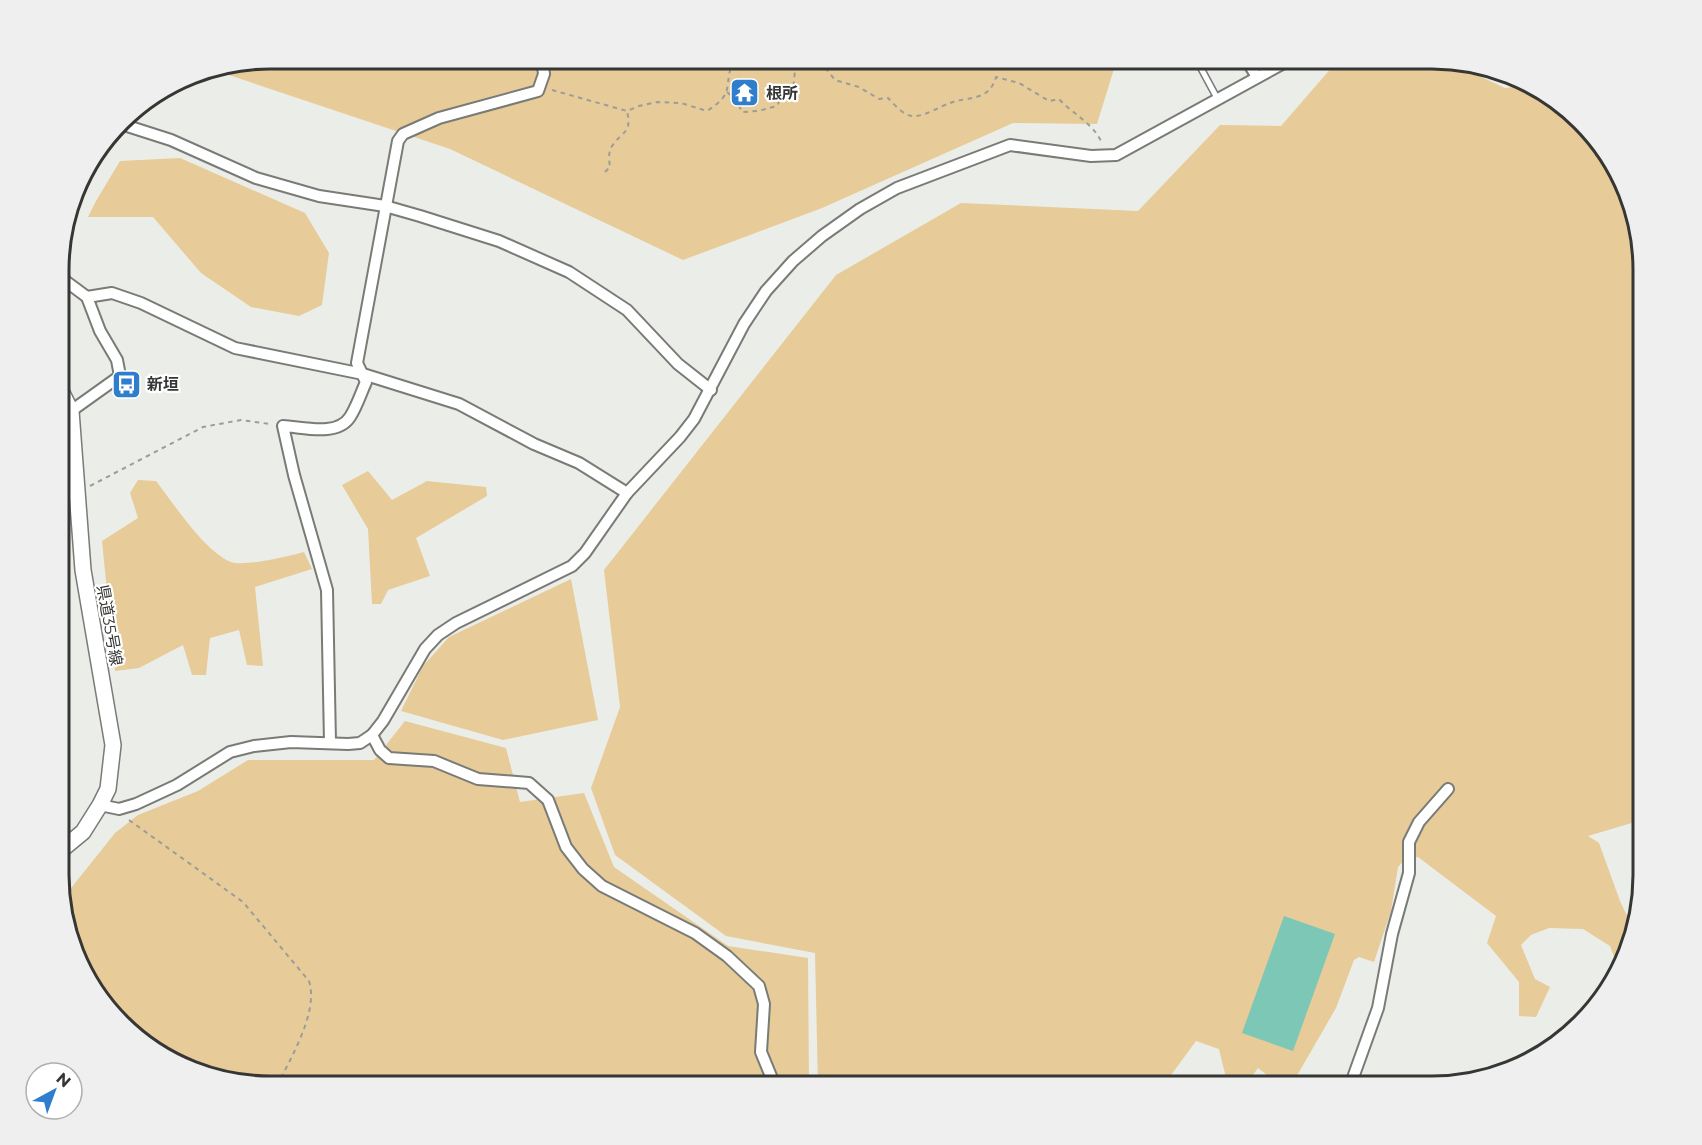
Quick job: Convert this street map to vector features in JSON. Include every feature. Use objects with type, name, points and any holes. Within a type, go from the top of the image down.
[{"type":"main road","name":"県道35号線","points":[[69,427],[81,490],[83,570],[113,746],[108,789],[82,832],[69,843]]},
{"type":"street","points":[[330,742],[327,590],[294,475],[283,426],[339,428],[349,418],[366,382],[357,363],[398,141],[403,134],[440,118],[538,91],[543,77],[543,69]]},
{"type":"street","points":[[1253,69],[1257,76]]},
{"type":"street","points":[[100,805],[119,809],[136,804],[177,785],[230,752],[254,746],[291,742],[360,743],[372,735],[383,721],[425,649],[438,635],[456,623],[572,567],[585,554],[627,493],[694,419],[744,324],[766,291],[793,261],[860,208],[897,188],[1011,145],[1091,156],[1116,155],[1270,69]]},
{"type":"street","points":[[130,127],[171,140],[256,178],[319,196],[385,206],[499,241],[570,272],[627,310],[678,364],[711,390]]},
{"type":"street","points":[[69,284],[87,297],[100,331],[117,360],[120,376],[69,399]]},
{"type":"street","points":[[87,297],[112,293],[141,303],[236,348],[363,374],[459,404],[534,444],[579,463],[627,493]]},
{"type":"street","points":[[69,493],[81,490]]},
{"type":"street","points":[[372,735],[380,750],[389,758],[434,761],[478,779],[529,783],[548,800],[566,847],[583,869],[602,886],[694,933],[727,956],[759,986],[764,1004],[761,1052],[771,1076]]},
{"type":"street","points":[[1353,1076],[1377,1008],[1392,934],[1409,873],[1409,842],[1419,822],[1448,789]]},
{"type":"lane","points":[[1202,69],[1217,98]]},
{"type":"path","points":[[543,77],[553,91],[627,111],[657,102],[681,102],[707,111],[722,102],[729,87],[729,69]]},
{"type":"path","points":[[727,92],[737,100],[742,112],[777,106],[782,96],[793,92],[795,69]]},
{"type":"path","points":[[828,69],[835,80],[859,87],[879,99],[888,98],[903,113],[915,116],[986,93],[993,87],[996,77],[1019,83],[1049,101],[1059,99],[1092,127],[1105,149],[1092,152],[1091,156]]},
{"type":"path","points":[[605,172],[610,167],[609,155],[612,147],[630,124],[627,111]]},
{"type":"path","points":[[81,490],[203,427],[242,420],[283,426]]},
{"type":"path","points":[[119,809],[127,819],[243,902],[309,981],[312,991],[308,1015],[281,1076]]},
{"type":"shaded area","points":[[257,69],[1114,69],[1097,124],[1013,123],[822,208],[683,260],[450,149],[227,74]]},
{"type":"shaded area","points":[[1330,69],[1432,69],[1476,74],[1505,88],[1513,87],[1521,90],[1564,119],[1591,148],[1618,193],[1626,218],[1633,257],[1633,823],[1588,836],[1599,843],[1628,918],[1614,958],[1610,946],[1583,929],[1549,928],[1531,935],[1521,945],[1535,979],[1550,987],[1536,1017],[1519,1016],[1519,982],[1487,943],[1496,916],[1418,857],[1405,859],[1398,867],[1391,911],[1374,962],[1359,957],[1354,960],[1336,1008],[1297,1076],[1268,1076],[1258,1068],[1252,1076],[1226,1076],[1219,1049],[1196,1041],[1170,1076],[818,1076],[815,953],[726,936],[615,855],[591,788],[620,707],[604,570],[836,275],[961,203],[1138,211],[1220,125],[1281,126]]},
{"type":"shaded area","points":[[180,158],[305,213],[329,253],[322,305],[299,316],[251,307],[201,273],[153,217],[88,217],[120,161]]},
{"type":"shaded area","points":[[368,471],[392,500],[427,481],[486,487],[487,496],[416,538],[430,576],[388,590],[381,604],[372,604],[368,529],[342,485]]},
{"type":"shaded area","points":[[138,480],[156,481],[200,538],[231,562],[256,562],[304,552],[312,569],[255,587],[263,666],[247,665],[239,630],[210,638],[206,675],[192,675],[183,645],[139,668],[115,671],[102,541],[138,518],[130,493]]},
{"type":"shaded area","points":[[571,579],[598,720],[503,740],[401,711],[423,666],[449,637]]},
{"type":"shaded area","points":[[405,721],[506,748],[520,802],[584,793],[614,867],[728,946],[808,958],[809,1076],[270,1076],[244,1074],[218,1069],[181,1055],[159,1042],[128,1017],[103,986],[90,964],[73,914],[70,889],[115,833],[138,815],[198,791],[248,760],[374,760]]},
{"type":"shaded area","points":[[1284,916],[1335,934],[1293,1051],[1242,1033]]},
{"type":"place","name":"根所","points":[[745,93]]},
{"type":"place","name":"新垣","points":[[126,384]]}]
